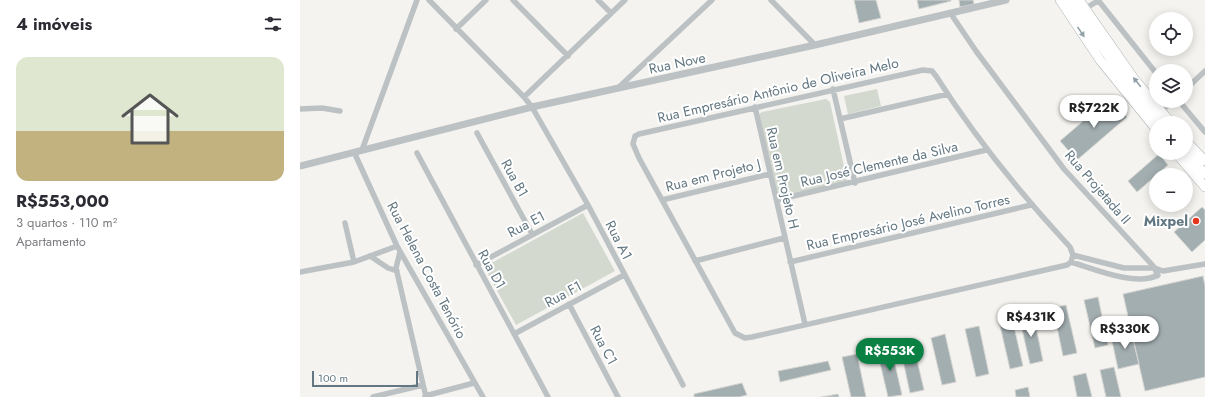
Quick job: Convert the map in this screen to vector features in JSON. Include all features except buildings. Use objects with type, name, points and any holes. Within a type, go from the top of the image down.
[{"type":"main road","points":[[1060,0],[1095,53],[1149,120]]},
{"type":"main road","points":[[1069,0],[1129,85],[1153,116]]},
{"type":"main road","points":[[1079,0],[1135,80],[1165,116]]},
{"type":"main road","points":[[1094,35],[1095,53]]},
{"type":"main road","points":[[1193,147],[1203,155]]},
{"type":"main road","points":[[1182,160],[1205,187]]},
{"type":"main road","points":[[1193,160],[1205,174]]},
{"type":"street","points":[[362,150],[417,0]]},
{"type":"street","name":"Rua A1","points":[[428,0],[524,97],[532,107],[588,205],[683,385]]},
{"type":"street","points":[[456,29],[486,0]]},
{"type":"street","points":[[513,0],[568,56]]},
{"type":"street","points":[[598,0],[611,13]]},
{"type":"street","points":[[524,97],[625,0]]},
{"type":"street","points":[[617,89],[712,0]]},
{"type":"street","points":[[770,0],[815,45]]},
{"type":"street","name":"Rua Nove","points":[[300,166],[532,107],[815,45],[1006,0]]},
{"type":"street","points":[[1085,9],[1099,0],[1149,64]]},
{"type":"street","name":"Rua Projetada II","points":[[951,14],[976,51],[1064,169],[1155,268],[1157,276]]},
{"type":"street","name":"Rua Empresário Antônio de Oliveira Melo","points":[[662,200],[633,144],[635,136],[639,134],[833,89],[928,70],[936,76],[948,94]]},
{"type":"street","points":[[1193,82],[1205,71]]},
{"type":"street","points":[[833,89],[855,182]]},
{"type":"street","points":[[662,200],[735,333],[745,338],[1067,265],[1071,262],[1073,255],[1070,247],[1031,205],[986,150],[948,94],[840,119]]},
{"type":"street","name":"Rua em Projeto H","points":[[755,107],[805,324]]},
{"type":"street","points":[[300,109],[322,108],[340,111]]},
{"type":"street","points":[[1161,111],[1165,108]]},
{"type":"street","points":[[1184,108],[1205,132]]},
{"type":"street","name":"Rua B1","points":[[476,133],[532,234]]},
{"type":"street","name":"Rua José Clemente da Silva","points":[[777,200],[986,150]]},
{"type":"street","name":"Rua Helena Costa Tenório","points":[[354,152],[399,249],[483,397]]},
{"type":"street","name":"Rua D1","points":[[416,153],[548,397]]},
{"type":"street","name":"Rua em Projeto J","points":[[662,200],[770,174]]},
{"type":"street","name":"Rua E1","points":[[476,265],[588,205]]},
{"type":"street","name":"Rua Empresário José Avelino Torres","points":[[790,262],[1031,205]]},
{"type":"street","points":[[345,223],[354,262]]},
{"type":"street","points":[[695,261],[784,238]]},
{"type":"street","points":[[300,272],[354,262],[370,256],[399,249],[396,271],[425,396],[474,383]]},
{"type":"street","points":[[1073,255],[1100,263],[1135,269],[1155,268],[1163,271],[1205,264]]},
{"type":"street","points":[[370,256],[388,268],[396,271]]},
{"type":"street","points":[[1071,262],[1117,276],[1136,278],[1157,276],[1163,271]]},
{"type":"street","points":[[1135,269],[1136,278]]},
{"type":"street","name":"Rua F1","points":[[514,334],[624,275]]},
{"type":"street","name":"Rua C1","points":[[569,304],[618,397]]},
{"type":"street","points":[[376,397],[423,385]]},
{"type":"shaded area","points":[[877,89],[881,106],[848,114],[844,96]]},
{"type":"shaded area","points":[[826,99],[830,102],[847,180],[843,185],[781,199],[775,196],[758,115],[762,112]]},
{"type":"shaded area","points":[[583,213],[615,271],[516,325],[484,267]]},
{"type":"place","name":"Mixpel","points":[[1196,221]]}]
